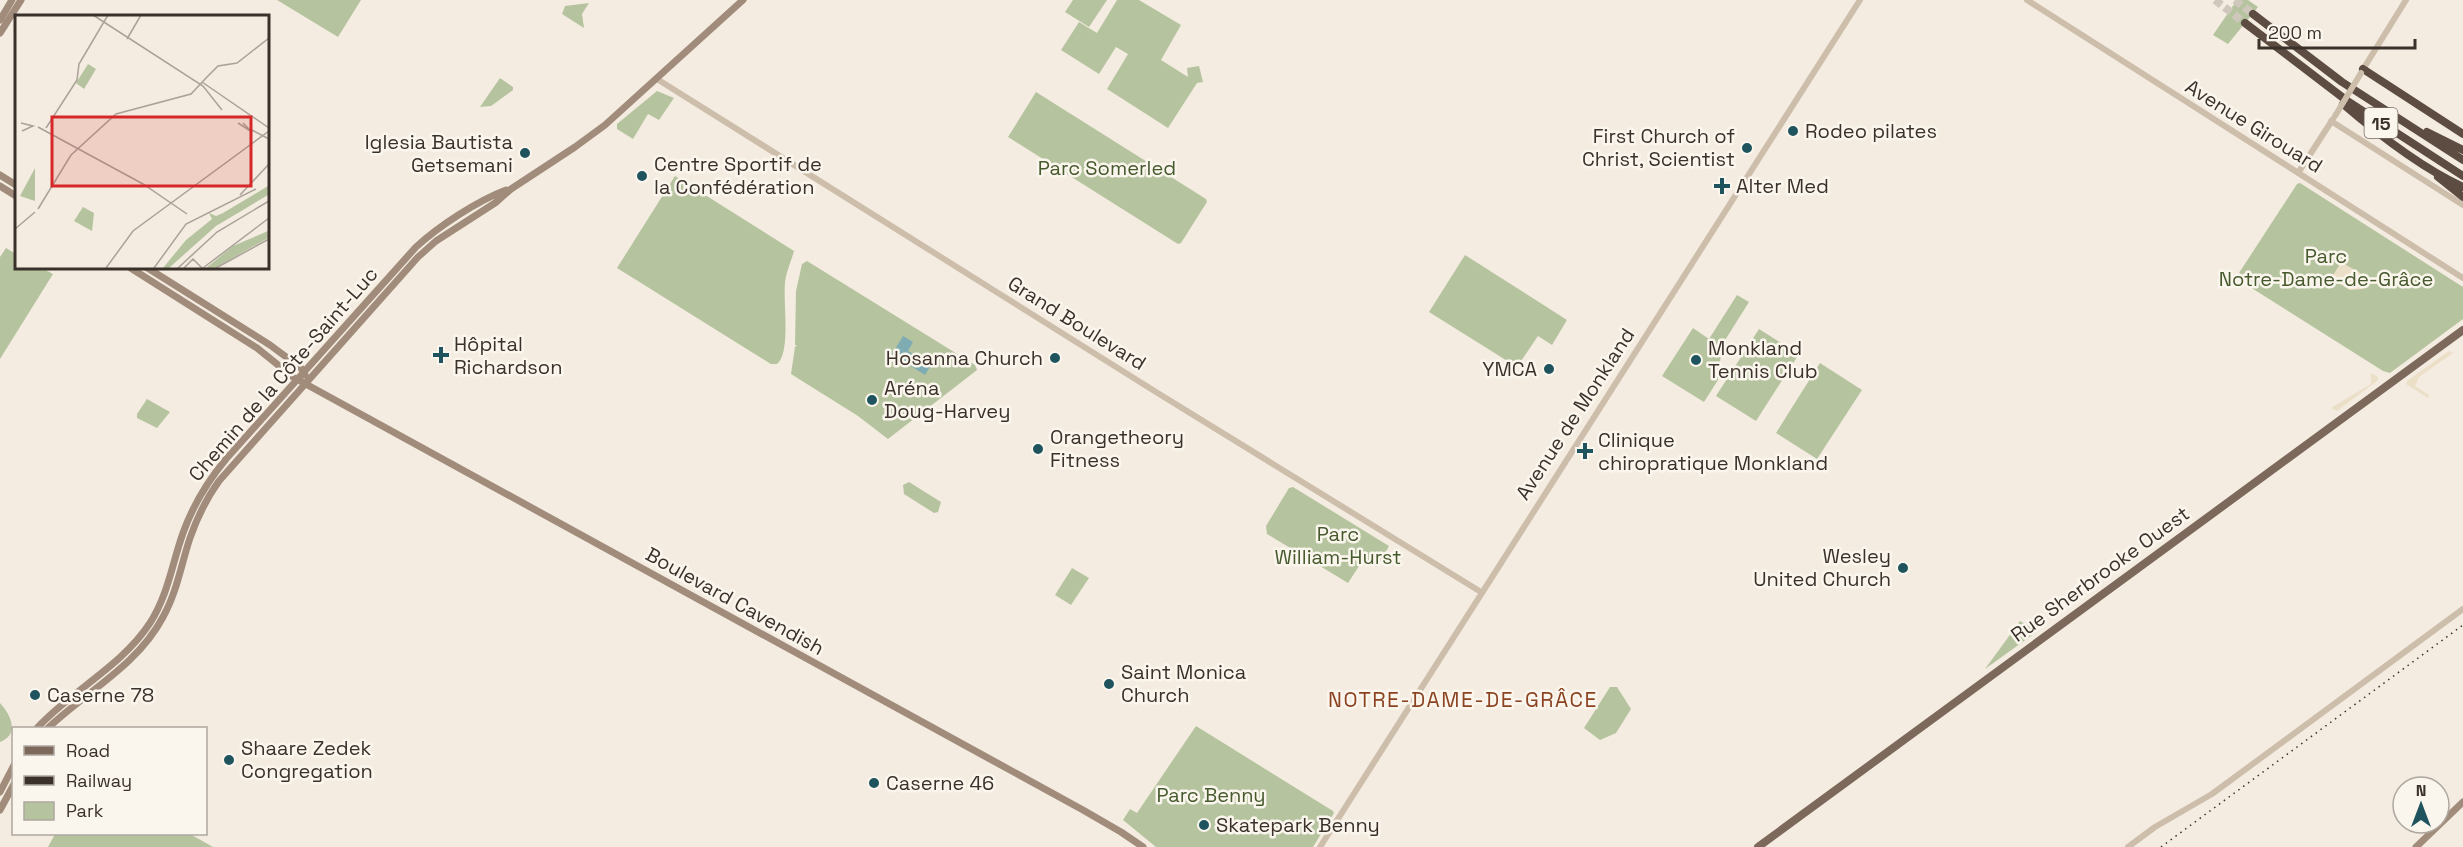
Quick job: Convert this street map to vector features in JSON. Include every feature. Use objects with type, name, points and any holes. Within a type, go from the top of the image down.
[{"type":"highway","name":"15","points":[[2253,14],[2331,73],[2396,118],[2463,160]]},
{"type":"highway","name":"15","points":[[2245,23],[2359,109],[2463,176]]},
{"type":"highway","points":[[2301,67],[2369,126],[2463,197]]},
{"type":"highway","points":[[2362,71],[2463,134]]},
{"type":"highway","points":[[2396,118],[2463,150]]},
{"type":"highway","points":[[2419,162],[2463,187]]},
{"type":"main road","points":[[0,20],[12,0]]},
{"type":"main road","points":[[0,33],[21,0]]},
{"type":"main road","name":"Chemin de la Côte-Saint-Luc","points":[[50,727],[124,666],[151,637],[171,602],[194,528],[207,499],[223,475],[425,250],[495,203],[511,189],[586,140],[743,0]]},
{"type":"main road","points":[[0,175],[15,184]]},
{"type":"main road","points":[[0,186],[15,195]]},
{"type":"main road","name":"Chemin de la Côte-Saint-Luc","points":[[39,727],[121,658],[142,634],[165,593],[186,525],[198,498],[213,475],[303,372],[421,243],[491,196],[511,189]]},
{"type":"main road","name":"Boulevard Cavendish","points":[[131,268],[257,348],[297,379],[1076,806],[1143,847]]},
{"type":"main road","points":[[148,268],[262,340],[303,372],[308,383]]},
{"type":"main road","name":"Rue Sherbrooke Ouest","points":[[1758,847],[2463,330]]},
{"type":"main road","points":[[0,792],[12,769]]},
{"type":"main road","points":[[0,810],[12,788]]},
{"type":"main road","points":[[2416,847],[2463,802]]},
{"type":"street","name":"Avenue de Monkland","points":[[1320,847],[1860,0]]},
{"type":"street","name":"Avenue Girouard","points":[[2027,0],[2463,278]]},
{"type":"street","points":[[2298,173],[2406,0]]},
{"type":"street","name":"Grand Boulevard","points":[[657,79],[1155,392],[1481,592]]},
{"type":"street","points":[[2333,119],[2463,205]]},
{"type":"street","points":[[186,525],[194,528]]},
{"type":"street","points":[[2128,847],[2160,824],[2212,794],[2463,609]]},
{"type":"green space","points":[[277,0],[361,0],[338,37]]},
{"type":"green space","points":[[1073,0],[1107,0],[1089,27],[1065,12]]},
{"type":"green space","points":[[1117,0],[1139,0],[1181,25],[1161,60],[1188,77],[1187,68],[1199,66],[1203,82],[1197,83],[1168,128],[1107,89],[1128,54],[1116,47],[1099,74],[1061,50],[1079,22],[1097,33]]},
{"type":"green space","points":[[2237,0],[2248,0],[2258,7],[2228,44],[2213,35]]},
{"type":"green space","points":[[589,3],[582,14],[584,28],[562,14],[565,6]]},
{"type":"green space","points":[[500,78],[513,87],[513,90],[491,106],[480,107]]},
{"type":"green space","points":[[657,91],[674,98],[659,120],[648,114],[633,139],[617,129],[617,124]]},
{"type":"green space","name":"Parc Somerled","points":[[1036,92],[1206,199],[1207,202],[1181,243],[1178,244],[1008,137]]},
{"type":"green space","points":[[675,176],[794,251],[785,283],[784,349],[777,364],[771,364],[617,268]]},
{"type":"green space","name":"Parc Notre-Dame-de-Grâce","points":[[2300,183],[2463,287],[2463,319],[2390,373],[2383,371],[2239,280],[2242,275],[2239,273],[2297,184]]},
{"type":"green space","points":[[6,248],[15,253],[15,268],[42,268],[53,274],[0,359],[0,257]]},
{"type":"green space","points":[[1465,255],[1567,320],[1552,345],[1538,336],[1517,367],[1429,312]]},
{"type":"green space","points":[[807,261],[975,365],[977,370],[888,439],[858,416],[791,374],[797,345],[795,345],[796,291],[802,264]]},
{"type":"green space","name":"Monkland Tennis Club","points":[[1737,295],[1749,302],[1722,345],[1718,380],[1704,402],[1662,376],[1693,328],[1709,339]]},
{"type":"green space","points":[[1759,329],[1799,354],[1756,421],[1716,396]]},
{"type":"green space","points":[[1820,363],[1862,390],[1817,459],[1776,433]]},
{"type":"green space","points":[[147,399],[170,412],[157,428],[137,418],[137,414]]},
{"type":"green space","points":[[909,482],[941,502],[938,512],[934,513],[904,494],[903,485]]},
{"type":"green space","name":"Parc William-Hurst","points":[[1293,487],[1389,546],[1377,567],[1363,560],[1348,583],[1267,534],[1266,526],[1289,488]]},
{"type":"green space","points":[[1072,568],[1089,578],[1071,605],[1055,595]]},
{"type":"green space","points":[[2020,621],[2035,629],[2035,633],[1985,669]]},
{"type":"green space","points":[[1610,687],[1617,687],[1631,709],[1616,733],[1600,740],[1584,728]]},
{"type":"green space","points":[[0,703],[10,719],[12,729],[6,739],[0,742]]},
{"type":"green space","name":"Parc Benny","points":[[1196,726],[1333,811],[1334,813],[1313,847],[1156,847],[1123,820],[1130,809],[1137,813]]},
{"type":"green space","points":[[54,835],[192,835],[213,847],[48,847]]},
{"type":"shaded area","points":[[2341,262],[2360,273],[2364,283],[2362,289],[2350,290],[2331,279]]},
{"type":"shaded area","points":[[2449,351],[2453,353],[2419,377],[2415,386],[2429,395],[2428,398],[2406,384],[2407,381]]},
{"type":"shaded area","points":[[2371,373],[2378,377],[2377,381],[2337,411],[2331,408],[2371,384]]},
{"type":"water","points":[[903,336],[913,342],[908,351],[931,365],[925,375],[892,354]]},
{"type":"tunnel","points":[[2215,0],[2245,23]]},
{"type":"tunnel","points":[[2235,0],[2253,14]]},
{"type":"railway","points":[[2161,847],[2463,625]]},
{"type":"place","name":"Rodeo pilates","points":[[1793,131]]},
{"type":"place","name":"First Church of Christ, Scientist","points":[[1747,148]]},
{"type":"place","name":"Iglesia Bautista Getsemani","points":[[525,153]]},
{"type":"place","name":"Centre Sportif de la Confédération","points":[[642,176]]},
{"type":"place","name":"Alter Med","points":[[1722,186]]},
{"type":"place","name":"Hôpital Richardson","points":[[441,355]]},
{"type":"place","name":"Hosanna Church","points":[[1055,358]]},
{"type":"place","name":"Monkland Tennis Club","points":[[1696,360]]},
{"type":"place","name":"YMCA","points":[[1549,369]]},
{"type":"place","name":"Aréna Doug-Harvey","points":[[872,400]]},
{"type":"place","name":"Orangetheory Fitness","points":[[1038,449]]},
{"type":"place","name":"Clinique chiropratique Monkland","points":[[1585,451]]},
{"type":"place","name":"Wesley United Church","points":[[1903,568]]},
{"type":"place","name":"Saint Monica Church","points":[[1109,684]]},
{"type":"place","name":"Caserne 78","points":[[35,695]]},
{"type":"place","name":"Shaare Zedek Congregation","points":[[229,760]]},
{"type":"place","name":"Caserne 46","points":[[874,783]]},
{"type":"place","name":"Skatepark Benny","points":[[1204,825]]},
{"type":"district","name":"NOTRE-DAME-DE-GRÂCE","points":[[1463,699]]}]
